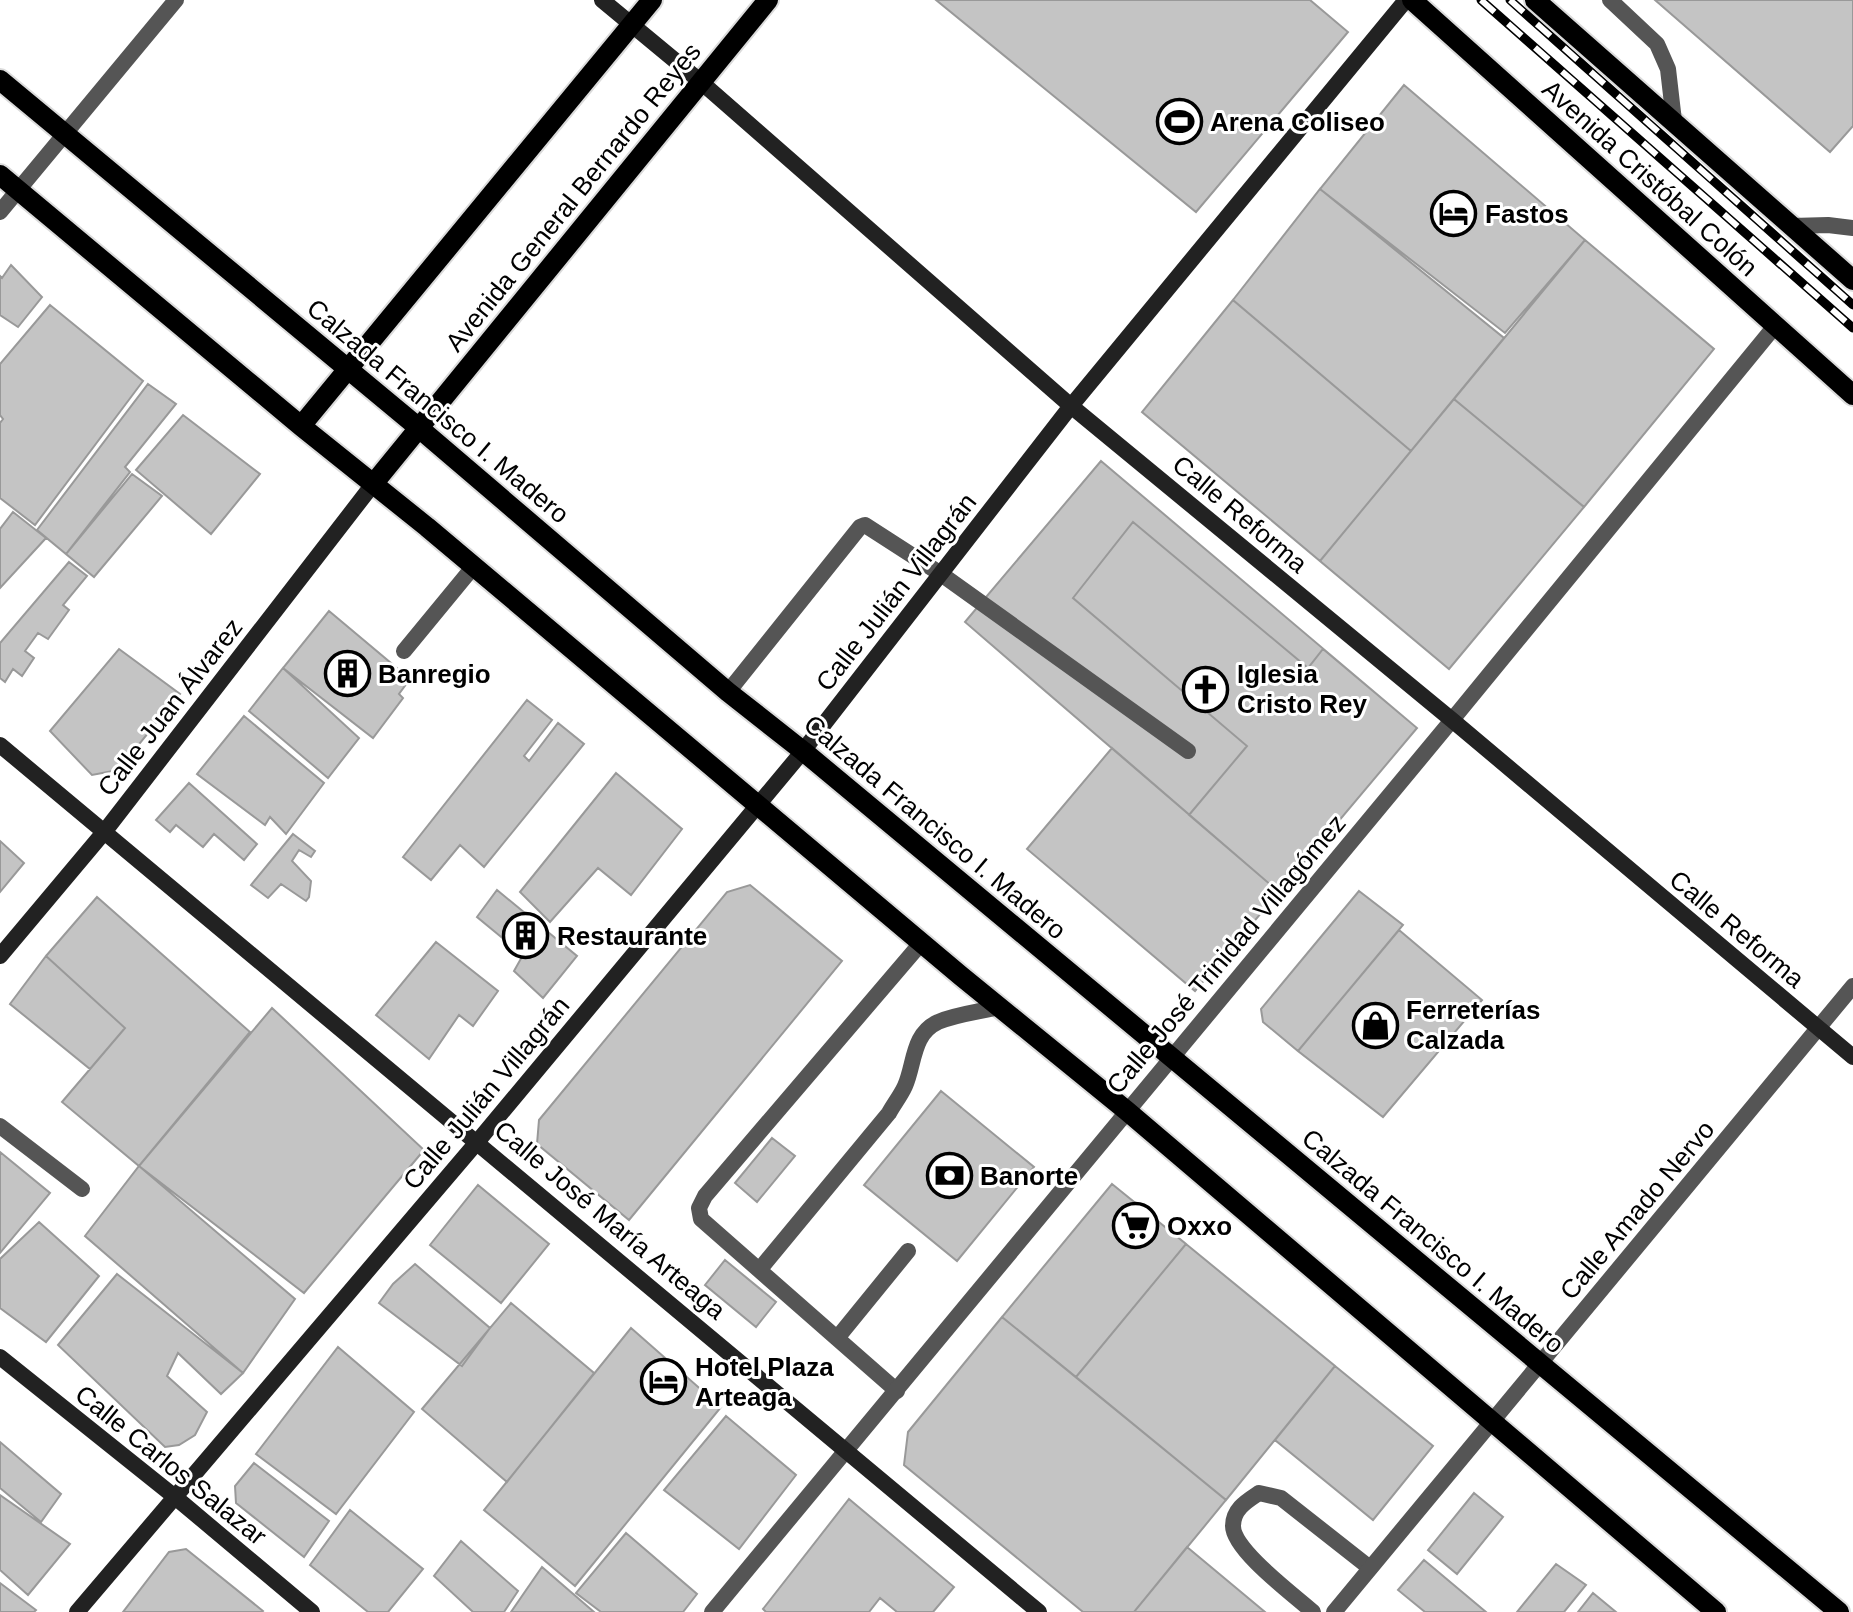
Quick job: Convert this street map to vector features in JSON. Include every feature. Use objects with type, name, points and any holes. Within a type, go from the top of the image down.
[{"type":"main road","points":[[301,426],[652,0]]},
{"type":"main road","name":"Avenida General Bernardo Reyes","points":[[374,483],[768,0]]},
{"type":"main road","name":"Avenida Cristóbal Colón","points":[[1409,0],[1853,395]]},
{"type":"main road","points":[[1535,0],[1853,280]]},
{"type":"main road","name":"Calzada Francisco I. Madero","points":[[0,80],[419,428],[728,692],[1839,1612]]},
{"type":"main road","points":[[0,175],[1127,1111],[1716,1612]]},
{"type":"street","points":[[0,212],[176,0]]},
{"type":"street","name":"Calle Reforma","points":[[602,0],[701,82],[1071,406],[1452,720],[1853,1057]]},
{"type":"street","name":"Calle Julián Villagrán","points":[[77,1612],[478,1141],[803,751],[1071,406],[1409,0]]},
{"type":"street","points":[[1610,0],[1657,44],[1668,69],[1674,121]]},
{"type":"street","points":[[1828,225],[1853,218]]},
{"type":"street","points":[[1792,226],[1853,228]]},
{"type":"street","name":"Calle José Trinidad Villagómez","points":[[716,1611],[1775,326]]},
{"type":"street","name":"Calle Juan Álvarez","points":[[0,956],[105,831],[374,483]]},
{"type":"street","points":[[728,692],[860,527],[870,526],[1188,751]]},
{"type":"street","points":[[404,651],[474,566]]},
{"type":"street","name":"Calle José María Arteaga","points":[[0,745],[1039,1612]]},
{"type":"street","points":[[897,1391],[701,1219],[699,1208],[705,1196],[922,942]]},
{"type":"street","name":"Calle Amado Nervo","points":[[1334,1612],[1853,986]]},
{"type":"street","points":[[760,1269],[889,1113],[905,1087],[916,1046],[924,1032],[936,1023],[999,1007]]},
{"type":"street","points":[[0,1126],[82,1189]]},
{"type":"street","points":[[838,1337],[908,1251]]},
{"type":"street","name":"Calle Carlos Salazar","points":[[0,1357],[312,1612]]},
{"type":"street","points":[[1313,1612],[1255,1561],[1238,1540],[1233,1529],[1234,1521],[1238,1509],[1250,1499],[1259,1493],[1281,1498],[1370,1568]]},
{"type":"building","name":"Arena Coliseo","points":[[936,0],[1310,0],[1348,32],[1196,212]]},
{"type":"building","points":[[1655,0],[1853,0],[1853,126],[1830,152]]},
{"type":"building","name":"Fastos","points":[[1404,85],[1585,240],[1505,333],[1320,189]]},
{"type":"building","points":[[1320,189],[1504,338],[1411,451],[1233,300]]},
{"type":"building","points":[[1585,240],[1714,349],[1584,507],[1454,399]]},
{"type":"building","points":[[11,265],[42,297],[18,327],[0,315],[0,276],[2,278]]},
{"type":"building","points":[[1233,300],[1411,451],[1320,561],[1142,412]]},
{"type":"building","points":[[50,305],[143,381],[35,525],[0,498],[0,423],[3,419],[0,415],[0,364]]},
{"type":"building","points":[[148,384],[176,404],[125,467],[130,472],[66,554],[37,530]]},
{"type":"building","points":[[1454,399],[1584,507],[1449,669],[1320,561]]},
{"type":"building","points":[[183,415],[260,474],[211,534],[136,470]]},
{"type":"building","name":"Iglesia Cristo Rey","points":[[1101,461],[1417,728],[1279,892],[965,622]]},
{"type":"building","points":[[132,474],[162,496],[94,577],[66,554]]},
{"type":"building","points":[[13,512],[46,538],[0,588],[0,529]]},
{"type":"building","points":[[1133,522],[1308,668],[1323,649],[1417,728],[1279,892],[1189,815],[1247,746],[1073,598]]},
{"type":"building","points":[[69,562],[87,576],[63,605],[69,610],[48,639],[38,633],[25,651],[34,658],[22,676],[13,669],[5,682],[0,678],[0,643]]},
{"type":"building","name":"Banregio","points":[[329,611],[410,679],[399,694],[403,698],[373,738],[283,668]]},
{"type":"building","points":[[119,649],[180,694],[118,770],[92,775],[50,731]]},
{"type":"building","points":[[283,668],[359,738],[328,778],[249,711]]},
{"type":"building","points":[[527,700],[552,720],[524,756],[529,761],[558,723],[584,744],[484,867],[460,845],[431,880],[403,857]]},
{"type":"building","points":[[244,716],[324,783],[286,834],[270,817],[265,825],[197,774]]},
{"type":"building","points":[[1112,748],[1279,892],[1195,991],[1027,849]]},
{"type":"building","points":[[616,773],[682,829],[631,895],[598,868],[550,922],[520,892]]},
{"type":"building","points":[[189,783],[257,844],[244,860],[214,834],[203,847],[176,825],[170,832],[156,820]]},
{"type":"building","points":[[293,834],[315,851],[311,857],[299,850],[292,861],[311,881],[309,897],[306,901],[281,884],[268,898],[251,885]]},
{"type":"building","points":[[0,841],[24,863],[0,892]]},
{"type":"building","points":[[750,885],[842,961],[629,1220],[537,1144],[539,1120],[727,892]]},
{"type":"building","name":"Restaurante","points":[[497,890],[577,956],[543,998],[514,971],[523,955],[477,917]]},
{"type":"building","points":[[1359,891],[1403,925],[1298,1051],[1263,1022],[1261,1009]]},
{"type":"building","points":[[97,897],[250,1032],[139,1166],[62,1102],[125,1028],[46,956]]},
{"type":"building","points":[[1399,930],[1482,1000],[1383,1117],[1298,1051]]},
{"type":"building","points":[[436,942],[498,991],[473,1026],[459,1015],[429,1059],[376,1015]]},
{"type":"building","points":[[46,956],[125,1028],[90,1069],[10,1004]]},
{"type":"building","points":[[272,1008],[424,1150],[304,1293],[139,1166]]},
{"type":"building","name":"Banorte","points":[[941,1091],[1034,1167],[957,1261],[864,1185]]},
{"type":"building","points":[[772,1138],[795,1156],[757,1202],[735,1183]]},
{"type":"building","points":[[0,1152],[50,1193],[0,1253]]},
{"type":"building","points":[[139,1166],[295,1299],[243,1373],[85,1236]]},
{"type":"building","points":[[1112,1184],[1186,1244],[1076,1377],[1002,1317]]},
{"type":"building","points":[[478,1185],[549,1244],[501,1303],[430,1245]]},
{"type":"building","points":[[39,1222],[99,1276],[46,1342],[0,1308],[0,1259]]},
{"type":"building","points":[[1186,1244],[1335,1366],[1226,1500],[1076,1377]]},
{"type":"building","points":[[725,1260],[776,1302],[756,1327],[705,1285]]},
{"type":"building","points":[[415,1264],[490,1328],[462,1366],[379,1303],[393,1284]]},
{"type":"building","points":[[117,1274],[243,1373],[221,1394],[178,1353],[167,1376],[207,1412],[195,1435],[179,1445],[165,1447],[58,1345]]},
{"type":"building","points":[[511,1303],[594,1373],[507,1482],[422,1409]]},
{"type":"building","points":[[1002,1317],[1226,1500],[1134,1612],[1083,1612],[904,1465],[908,1432]]},
{"type":"building","points":[[631,1328],[721,1407],[575,1586],[484,1510]]},
{"type":"building","points":[[338,1347],[414,1412],[336,1514],[256,1454]]},
{"type":"building","points":[[1335,1366],[1433,1446],[1373,1520],[1275,1440]]},
{"type":"building","points":[[726,1416],[796,1475],[739,1549],[664,1490]]},
{"type":"building","points":[[0,1442],[61,1494],[41,1522],[0,1488]]},
{"type":"building","points":[[254,1463],[329,1521],[304,1557],[236,1503],[235,1486]]},
{"type":"building","points":[[1474,1493],[1503,1517],[1457,1574],[1428,1550]]},
{"type":"building","points":[[0,1495],[70,1544],[28,1595],[0,1570]]},
{"type":"building","points":[[849,1499],[954,1587],[933,1612],[897,1612],[880,1598],[869,1612],[766,1612],[763,1609]]},
{"type":"building","points":[[350,1510],[423,1569],[388,1612],[368,1612],[310,1565]]},
{"type":"building","points":[[626,1533],[697,1594],[683,1612],[601,1612],[576,1593]]},
{"type":"building","points":[[461,1541],[518,1591],[504,1612],[473,1612],[434,1576]]},
{"type":"building","points":[[1187,1547],[1265,1612],[1134,1612]]},
{"type":"building","points":[[186,1549],[263,1611],[123,1612],[169,1552]]},
{"type":"building","points":[[1424,1560],[1486,1612],[1425,1612],[1398,1590]]},
{"type":"building","points":[[1556,1564],[1586,1585],[1564,1612],[1517,1612]]},
{"type":"building","points":[[542,1567],[594,1612],[511,1612]]},
{"type":"building","points":[[0,1583],[36,1610],[0,1612]]},
{"type":"building","points":[[1593,1593],[1616,1612],[1578,1612]]},
{"type":"railway","points":[[1481,0],[1853,328]]},
{"type":"railway","points":[[1510,0],[1853,305]]},
{"type":"place","name":"Arena Coliseo","points":[[1179,122]]},
{"type":"place","name":"Fastos","points":[[1454,214]]},
{"type":"place","name":"Banregio","points":[[347,674]]},
{"type":"place","name":"Iglesia Cristo Rey","points":[[1206,689]]},
{"type":"place","name":"Restaurante","points":[[526,936]]},
{"type":"place","name":"Ferreterías Calzada","points":[[1375,1025]]},
{"type":"place","name":"Banorte","points":[[949,1176]]},
{"type":"place","name":"Oxxo","points":[[1136,1226]]},
{"type":"place","name":"Hotel Plaza Arteaga","points":[[664,1382]]}]
